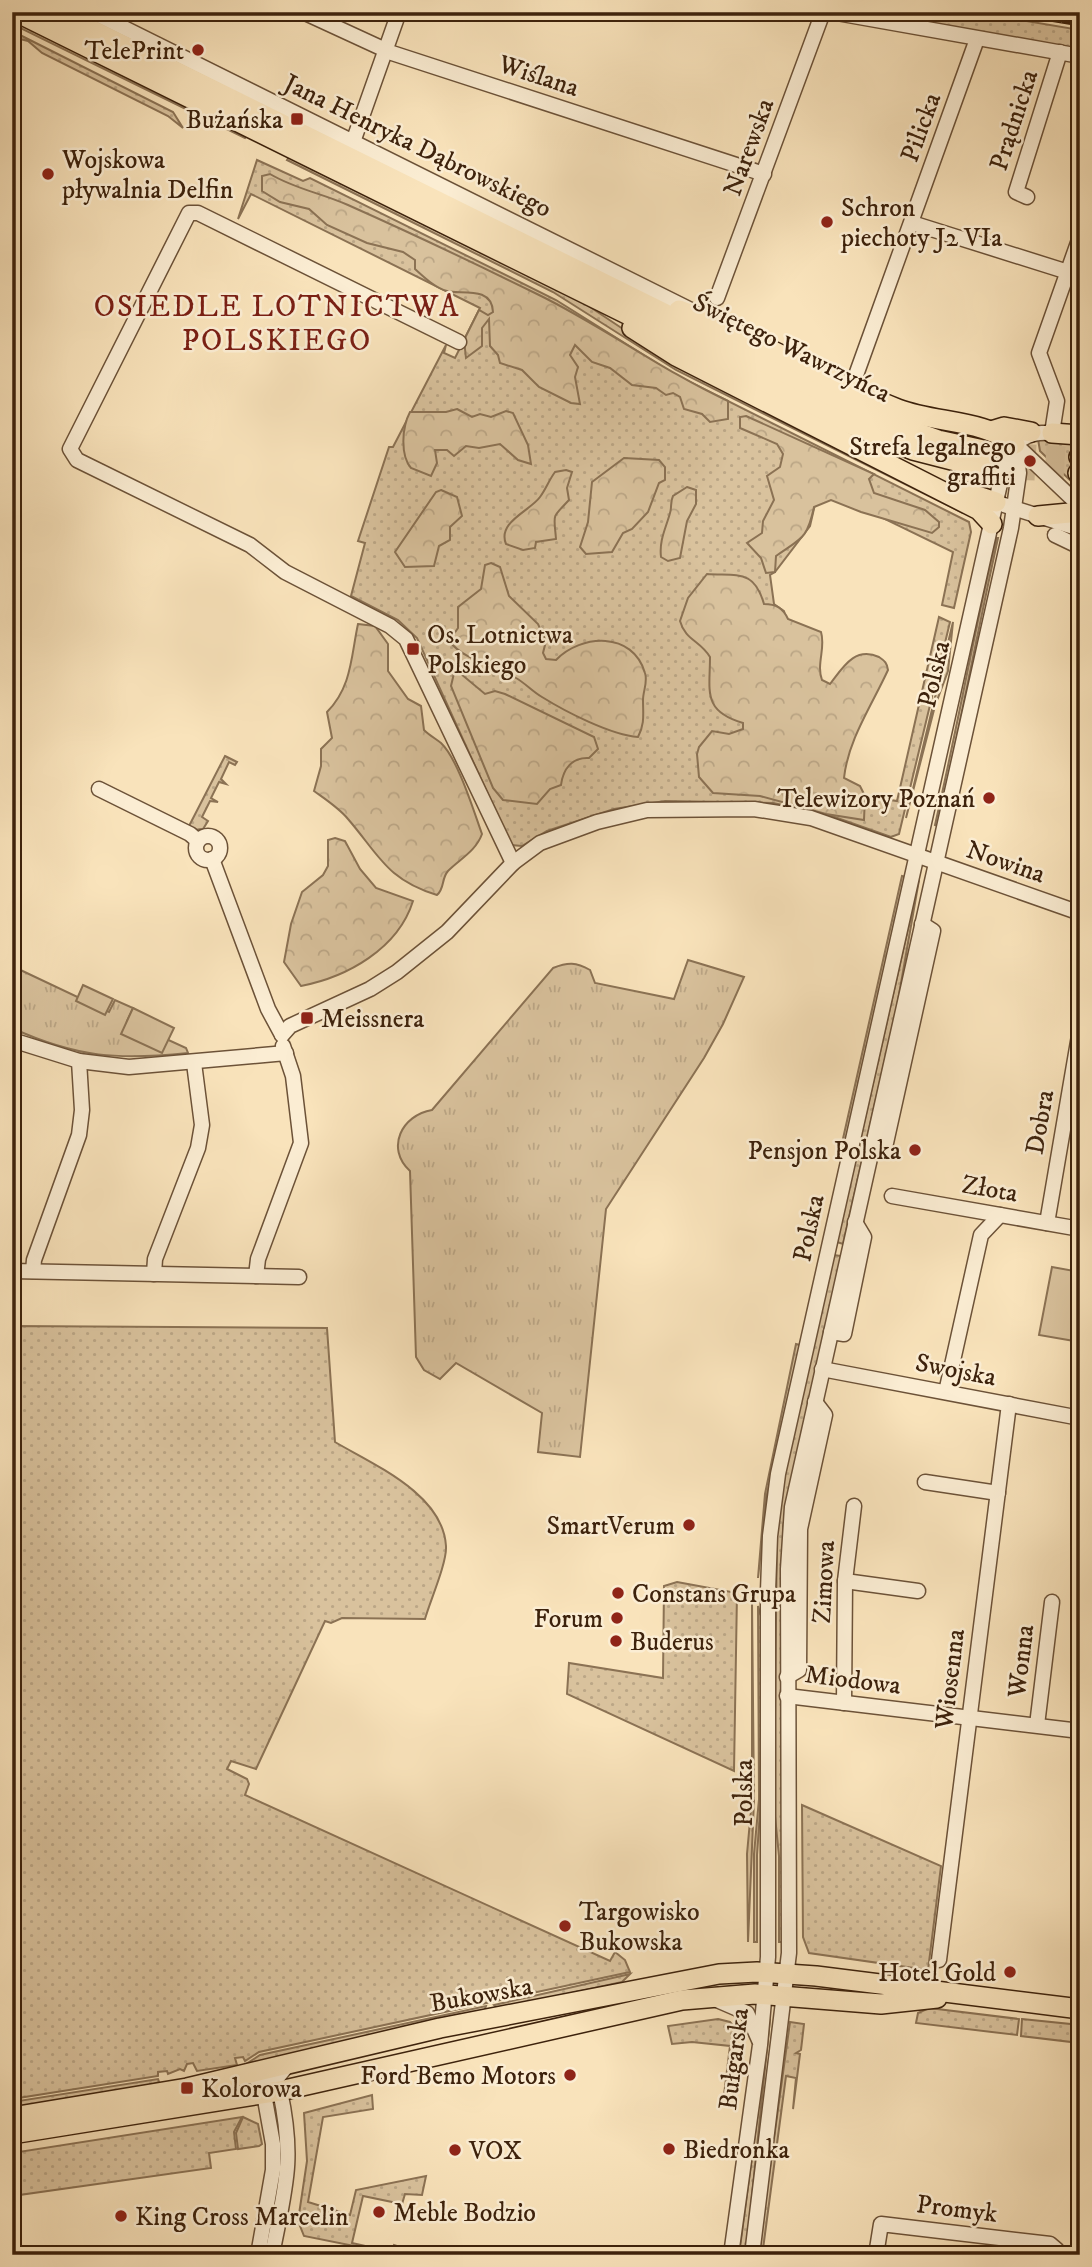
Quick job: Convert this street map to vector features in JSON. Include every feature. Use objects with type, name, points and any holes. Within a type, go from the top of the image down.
[{"type":"main road","points":[[16,12],[584,292],[676,356],[893,464],[979,510],[992,524]]},
{"type":"main road","name":"Jana Henryka Dąbrowskiego","points":[[56,12],[580,272]]},
{"type":"main road","points":[[580,272],[721,325],[851,389],[920,416],[990,431],[1015,444]]},
{"type":"main road","name":"Świętego Wawrzyńca","points":[[580,272],[876,418],[988,460],[922,453],[862,430],[584,292]]},
{"type":"main road","points":[[990,431],[1004,428],[1031,432]]},
{"type":"main road","points":[[1052,433],[1080,435]]},
{"type":"main road","points":[[893,464],[1004,505]]},
{"type":"main road","points":[[1036,516],[1080,512]]},
{"type":"main road","name":"Bukowska","points":[[12,2117],[187,2088],[291,2061],[688,1978],[787,1973],[1080,2009]]},
{"type":"main road","name":"Bukowska","points":[[12,2134],[271,2090],[654,2005],[703,1997],[775,1995],[881,2004],[963,1995]]},
{"type":"street","name":"Jana Henryka Dąbrowskiego","points":[[92,12],[721,325]]},
{"type":"street","name":"Wiślana","points":[[303,12],[384,50],[764,174]]},
{"type":"street","points":[[354,142],[399,12]]},
{"type":"street","name":"Narewska","points":[[718,298],[823,12]]},
{"type":"street","points":[[831,12],[1080,56]]},
{"type":"street","name":"Pilicka","points":[[851,389],[978,39]]},
{"type":"street","name":"Prądnicka","points":[[1027,197],[1016,192],[1060,52]]},
{"type":"street","points":[[459,342],[198,213],[189,213],[70,449],[77,460],[199,523],[250,545],[285,572],[390,626],[413,649],[513,863]]},
{"type":"street","points":[[912,223],[1068,272]]},
{"type":"street","points":[[1080,237],[1039,354],[1057,401],[1052,433],[1031,432],[1015,444],[1080,506]]},
{"type":"street","name":"Polska","points":[[775,1995],[766,1972],[768,1591],[772,1508],[992,524],[1019,473],[1015,444]]},
{"type":"street","points":[[1004,505],[1080,529]]},
{"type":"street","name":"Polska","points":[[775,1995],[787,1973],[787,1677],[799,1670],[800,1528],[825,1416],[816,1402],[831,1332],[845,1334],[864,1237],[855,1222],[878,1150],[928,927],[936,862],[1011,528],[1004,505]]},
{"type":"street","points":[[1011,528],[1036,516]]},
{"type":"street","points":[[1055,535],[1080,547]]},
{"type":"street","points":[[99,789],[190,834],[198,841],[208,836],[218,841],[219,853],[212,859],[268,1009],[282,1035],[293,1076],[300,1143],[258,1259],[256,1276]]},
{"type":"street","name":"Nowina","points":[[282,1035],[290,1026],[370,989],[412,960],[447,932],[513,863],[540,843],[627,814],[666,808],[781,812],[811,818],[1080,913]]},
{"type":"street","name":"Dobra","points":[[1047,1223],[1080,1030]]},
{"type":"street","points":[[12,1040],[79,1061],[129,1067],[286,1053]]},
{"type":"street","points":[[33,1271],[34,1260],[79,1135],[82,1110],[79,1061]]},
{"type":"street","points":[[154,1274],[155,1259],[198,1148],[202,1125],[194,1063]]},
{"type":"street","name":"Złota","points":[[892,1196],[1080,1230]]},
{"type":"street","points":[[946,1392],[981,1235],[1000,1215]]},
{"type":"street","points":[[12,1271],[299,1278]]},
{"type":"street","name":"Swojska","points":[[822,1369],[1080,1418]]},
{"type":"street","name":"Wiosenna","points":[[939,1960],[1009,1404]]},
{"type":"street","points":[[925,1482],[998,1493]]},
{"type":"street","name":"Zimowa","points":[[844,1703],[845,1581],[854,1506]]},
{"type":"street","points":[[845,1581],[918,1591]]},
{"type":"street","name":"Wonna","points":[[1037,1725],[1052,1602]]},
{"type":"street","name":"Miodowa","points":[[788,1696],[1080,1731]]},
{"type":"street","name":"Bułgarska","points":[[732,2255],[760,2045],[775,1995]]},
{"type":"street","name":"Bułgarska","points":[[752,2255],[775,1995]]},
{"type":"street","points":[[703,1997],[727,2002],[747,2013],[755,2025],[760,2045]]},
{"type":"street","points":[[258,2255],[274,2153],[271,2090],[291,2061]]},
{"type":"street","points":[[243,2073],[271,2090],[289,2160],[282,2216],[272,2255]]},
{"type":"street","name":"Promyk","points":[[876,2255],[881,2224],[1050,2244],[1057,2252]]},
{"type":"green space","points":[[847,12],[972,12],[1080,30],[1080,52]]},
{"type":"green space","points":[[12,16],[247,136],[245,138],[12,24]]},
{"type":"green space","points":[[12,31],[173,112],[183,128],[168,116],[42,53],[28,41],[12,37]]},
{"type":"green space","points":[[289,157],[569,293],[659,353],[963,513],[676,370],[553,292],[287,160]]},
{"type":"green space","points":[[257,160],[303,181],[310,178],[556,300],[674,374],[969,522],[971,532],[954,608],[942,605],[953,552],[819,487],[810,526],[770,575],[774,604],[784,611],[835,791],[897,801],[939,617],[950,622],[899,834],[891,837],[826,814],[773,803],[665,801],[614,809],[547,831],[522,846],[511,845],[417,638],[398,620],[351,596],[365,543],[358,541],[389,447],[393,447],[446,345],[444,353],[455,358],[480,308],[251,194],[238,219]]},
{"type":"green space","points":[[270,174],[372,216],[561,307],[679,376],[728,401],[728,419],[710,422],[702,414],[684,409],[680,397],[673,393],[666,395],[656,388],[632,385],[610,368],[592,362],[575,345],[570,355],[578,367],[575,377],[580,404],[571,403],[539,387],[522,370],[500,363],[498,355],[490,346],[489,319],[482,328],[482,346],[466,358],[464,340],[479,310],[488,315],[493,312],[487,298],[474,293],[443,290],[415,269],[415,260],[403,252],[367,243],[327,225],[309,209],[280,202],[262,191],[262,176]]},
{"type":"green space","points":[[457,409],[472,417],[480,414],[491,417],[506,411],[513,413],[528,445],[531,464],[518,460],[500,444],[479,448],[466,446],[454,456],[447,450],[435,450],[437,463],[431,476],[411,468],[405,456],[403,441],[410,412],[446,412]]},
{"type":"green space","points":[[746,416],[874,474],[869,479],[874,493],[925,510],[939,522],[939,527],[932,533],[831,500],[814,507],[809,526],[802,537],[776,556],[775,572],[766,573],[761,558],[747,543],[762,533],[763,521],[774,500],[767,476],[780,467],[783,454],[777,444],[740,428],[740,417]]},
{"type":"green space","points":[[1038,439],[1080,441],[1080,490],[1040,451]]},
{"type":"green space","points":[[624,458],[659,460],[665,467],[665,480],[659,483],[648,512],[632,529],[623,533],[612,552],[586,554],[580,547],[588,522],[592,482]]},
{"type":"green space","points":[[555,472],[572,472],[567,488],[569,500],[555,517],[556,539],[536,542],[535,548],[523,550],[506,544],[504,536],[510,523],[540,497]]},
{"type":"green space","points":[[687,487],[696,490],[696,504],[687,521],[680,558],[668,561],[661,557],[661,545],[672,498]]},
{"type":"green space","points":[[441,490],[457,497],[462,516],[450,527],[450,540],[439,546],[434,566],[405,567],[395,552],[436,492]]},
{"type":"green space","points":[[998,538],[938,826],[935,825]]},
{"type":"green space","points":[[491,563],[500,567],[509,596],[538,624],[546,641],[543,653],[546,659],[556,660],[579,645],[605,641],[630,650],[639,659],[646,680],[643,723],[638,737],[615,732],[576,716],[508,673],[464,654],[449,641],[458,628],[458,607],[481,589],[485,565]]},
{"type":"green space","points":[[707,574],[736,575],[750,580],[764,604],[776,606],[788,619],[821,632],[820,674],[822,680],[830,684],[856,656],[871,654],[885,662],[888,670],[855,736],[844,778],[860,786],[865,796],[864,820],[826,814],[760,796],[713,793],[699,777],[697,754],[699,747],[712,731],[729,734],[743,729],[743,723],[730,718],[715,706],[710,690],[710,657],[689,637],[680,621],[688,598]]},
{"type":"green space","points":[[953,622],[948,671],[935,706],[906,818]]},
{"type":"green space","points":[[358,624],[375,626],[388,644],[388,671],[408,699],[421,706],[424,730],[441,743],[453,761],[482,834],[472,850],[448,871],[437,895],[406,882],[395,874],[344,815],[314,791],[321,766],[321,749],[332,738],[327,712],[346,682]]},
{"type":"green space","points":[[455,669],[485,694],[495,691],[505,694],[594,737],[598,749],[589,758],[569,765],[561,785],[550,789],[537,804],[503,800],[493,788],[451,686]]},
{"type":"green space","points":[[225,756],[237,762],[235,765],[229,762],[221,779],[226,784],[219,782],[211,798],[218,802],[210,801],[202,817],[208,821],[203,829],[188,828]]},
{"type":"green space","points":[[335,838],[345,841],[360,869],[376,888],[413,901],[396,933],[369,958],[336,976],[301,986],[284,962],[291,924],[302,892],[323,875],[328,866],[328,840]]},
{"type":"green space","points":[[902,876],[906,877],[845,1144],[840,1152]]},
{"type":"green space","points":[[919,880],[897,1006],[843,1244],[837,1242]]},
{"type":"green space","points":[[688,960],[744,977],[704,1058],[606,1209],[580,1457],[538,1452],[542,1413],[456,1363],[440,1379],[424,1370],[416,1357],[410,1171],[399,1152],[400,1134],[412,1118],[432,1110],[553,968],[568,964],[580,965],[590,970],[595,983],[674,999]]},
{"type":"green space","points":[[12,966],[109,1012],[115,1000],[133,1008],[127,1021],[186,1048],[188,1053],[141,1056],[98,1054],[57,1046],[12,1028]]},
{"type":"green space","points":[[83,985],[113,999],[105,1015],[76,1001]]},
{"type":"green space","points":[[133,1008],[174,1028],[162,1053],[121,1034]]},
{"type":"green space","points":[[834,1255],[841,1256],[783,1526],[782,1942],[779,1942],[779,1856],[774,1806],[777,1527],[786,1468]]},
{"type":"green space","points":[[1052,1267],[1080,1272],[1080,1342],[1039,1335]]},
{"type":"green space","points":[[12,1326],[327,1328],[335,1442],[386,1471],[420,1496],[433,1511],[442,1528],[446,1546],[444,1562],[425,1619],[342,1618],[331,1623],[325,1621],[256,1769],[231,1761],[227,1769],[247,1779],[249,1784],[245,1795],[610,1961],[615,1952],[625,1960],[630,1972],[259,2052],[245,2061],[243,2057],[235,2058],[237,2065],[197,2071],[193,2063],[187,2064],[184,2071],[180,2069],[168,2074],[167,2071],[158,2072],[158,2076],[12,2099]]},
{"type":"green space","points":[[796,1344],[800,1345],[767,1495],[758,1578],[765,1494]]},
{"type":"green space","points":[[677,1582],[737,1593],[734,1771],[567,1694],[569,1663],[663,1678],[664,1586]]},
{"type":"green space","points":[[752,1602],[754,1800],[748,1942],[747,1854],[752,1799]]},
{"type":"green space","points":[[758,1606],[761,1616],[761,1799],[757,1855],[757,1942],[754,1942],[754,1854],[759,1799]]},
{"type":"green space","points":[[802,1805],[941,1866],[928,1970],[809,1953],[803,1937]]},
{"type":"green space","points":[[630,1974],[622,1982],[498,2009],[494,2005]]},
{"type":"green space","points":[[486,2006],[484,2012],[246,2064],[260,2055]]},
{"type":"green space","points":[[929,2008],[1019,2019],[1017,2035],[916,2023],[918,2013]]},
{"type":"green space","points":[[718,2019],[730,2022],[736,2029],[730,2096],[724,2095],[730,2046],[692,2042],[672,2044],[668,2026]]},
{"type":"green space","points":[[770,2019],[746,2255],[739,2255]]},
{"type":"green space","points":[[1022,2019],[1080,2025],[1080,2043],[1021,2036]]},
{"type":"green space","points":[[790,2022],[804,2024],[801,2050],[796,2053],[800,2054],[793,2109],[796,2078],[786,2076],[763,2249],[758,2255]]},
{"type":"green space","points":[[158,2079],[159,2082],[136,2091],[12,2110],[12,2102]]},
{"type":"green space","points":[[372,2095],[373,2109],[323,2117],[308,2202],[350,2215],[356,2190],[426,2176],[422,2195],[405,2194],[402,2204],[363,2196],[352,2243],[392,2252],[394,2245],[400,2247],[399,2255],[304,2236],[298,2221],[307,2161],[304,2113]]},
{"type":"green space","points":[[242,2117],[234,2132],[236,2149],[209,2153],[211,2168],[12,2196],[12,2153]]},
{"type":"green space","points":[[243,2117],[258,2124],[262,2144],[259,2146],[238,2149],[236,2133]]},
{"type":"tunnel","points":[[988,451],[1079,457]]},
{"type":"tunnel","points":[[987,469],[1078,473]]},
{"type":"railway","points":[[1007,12],[1080,24]]},
{"type":"place","name":"TelePrint","points":[[198,50]]},
{"type":"place","name":"Bużańska","points":[[297,119]]},
{"type":"place","name":"Wojskowa pływalnia Delfin","points":[[48,174]]},
{"type":"place","name":"Schron piechoty J2 VIa","points":[[827,222]]},
{"type":"place","name":"Strefa legalnego graffiti","points":[[1030,461]]},
{"type":"place","name":"Os. Lotnictwa Polskiego","points":[[413,649]]},
{"type":"place","name":"Telewizory Poznań","points":[[989,798]]},
{"type":"place","name":"Meissnera","points":[[307,1018]]},
{"type":"place","name":"Pensjon Polska","points":[[915,1150]]},
{"type":"place","name":"SmartVerum","points":[[689,1525]]},
{"type":"place","name":"Constans Grupa","points":[[618,1593]]},
{"type":"place","name":"Forum","points":[[617,1618]]},
{"type":"place","name":"Buderus","points":[[616,1641]]},
{"type":"place","name":"Targowisko Bukowska","points":[[565,1926]]},
{"type":"place","name":"Hotel Gold","points":[[1010,1972]]},
{"type":"place","name":"Ford Bemo Motors","points":[[570,2075]]},
{"type":"place","name":"Kolorowa","points":[[187,2088]]},
{"type":"place","name":"Biedronka","points":[[669,2149]]},
{"type":"place","name":"VOX","points":[[455,2150]]},
{"type":"place","name":"Meble Bodzio","points":[[379,2212]]},
{"type":"place","name":"King Cross Marcelin","points":[[121,2216]]},
{"type":"district","name":"OSIEDLE LOTNICTWA POLSKIEGO","points":[[277,323]]}]
